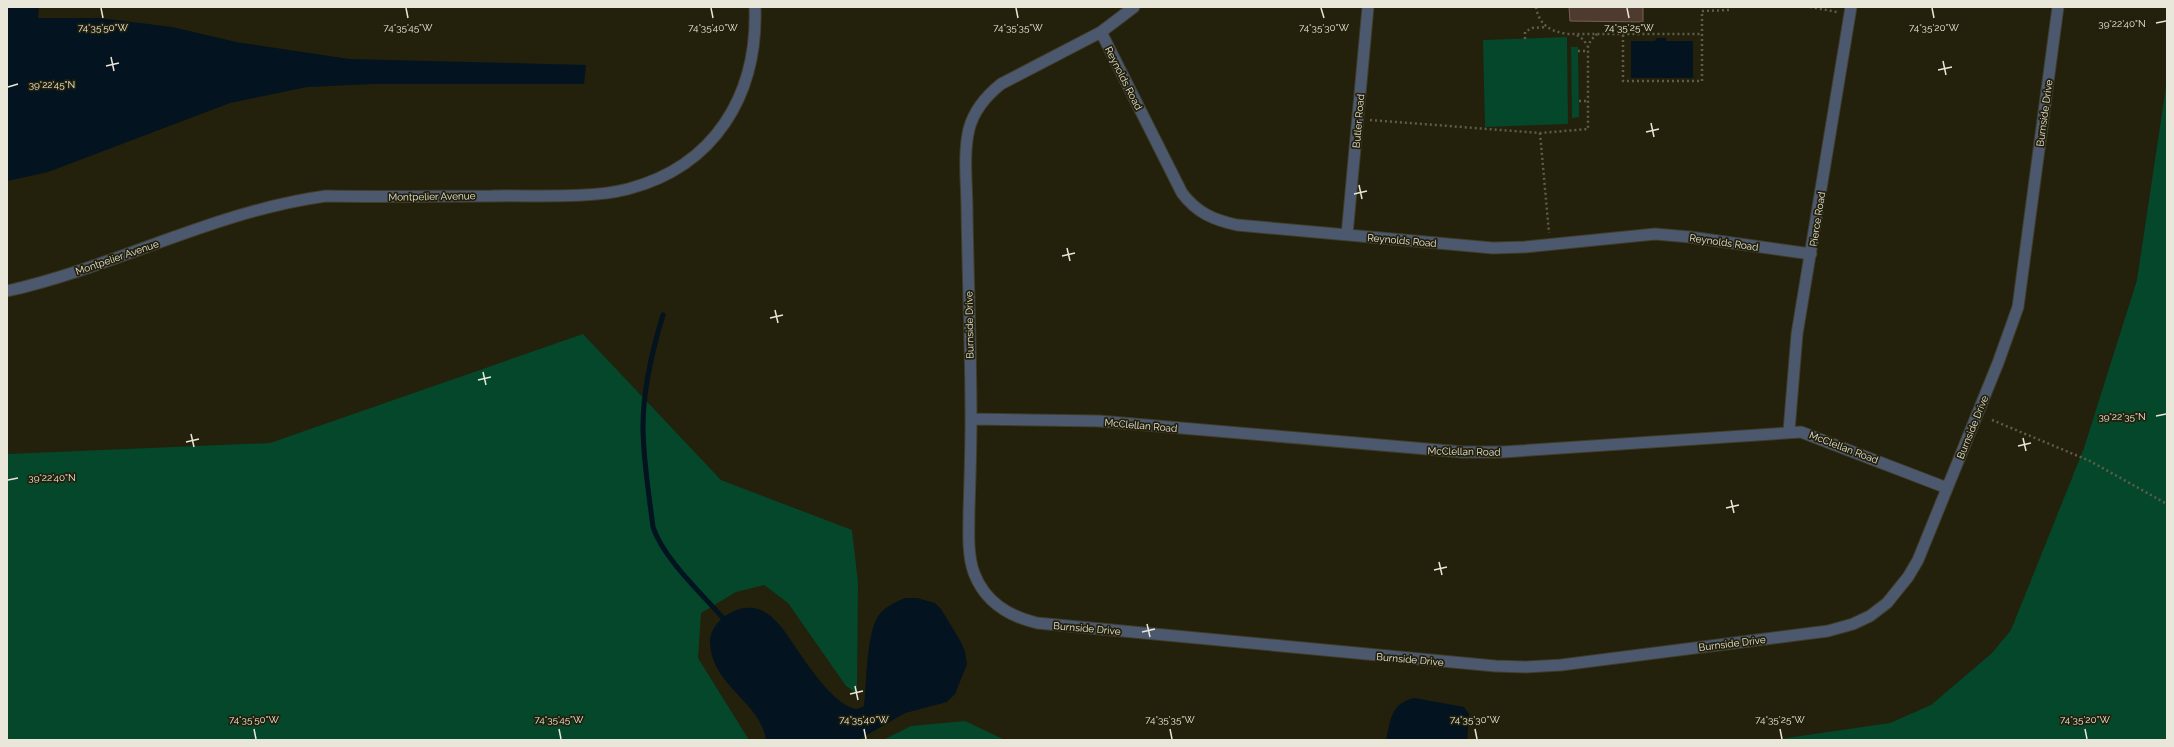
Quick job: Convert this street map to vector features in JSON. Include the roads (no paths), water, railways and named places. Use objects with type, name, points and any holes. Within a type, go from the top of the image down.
[{"type":"street","name":"Montpelier Avenue","points":[[7,291],[67,275],[222,221],[293,201],[326,196],[580,195],[627,189],[651,181],[675,170],[711,143],[737,106],[751,58],[756,25],[755,7]]},
{"type":"street","name":"Burnside Drive","points":[[1134,7],[1101,32],[1002,84],[988,94],[972,120],[968,131],[967,158],[971,419],[970,562],[978,582],[992,602],[1014,616],[1037,623],[1495,666],[1526,667],[1561,665],[1810,634],[1853,624],[1881,609],[1899,591],[1918,560],[1998,364],[2018,307],[2058,7]]},
{"type":"street","name":"Butler Road","points":[[1347,235],[1368,7]]},
{"type":"street","name":"Pierce Road","points":[[1790,431],[1797,334],[1850,11]]},
{"type":"street","name":"Reynolds Road","points":[[1101,32],[1182,193],[1191,204],[1210,218],[1237,225],[1493,248],[1550,245],[1655,234],[1690,237],[1811,254]]},
{"type":"street","name":"McClellan Road","points":[[971,419],[1099,421],[1462,452],[1503,452],[1790,431],[1814,435],[1947,488]]},
{"type":"water","points":[[7,7],[39,7],[38,18],[99,18],[172,27],[236,42],[349,59],[586,65],[584,84],[373,84],[307,87],[230,103],[48,172],[7,181]]},
{"type":"water","points":[[1657,38],[1666,38],[1666,41],[1693,41],[1693,78],[1631,78],[1631,41],[1655,41]]},
{"type":"water","points":[[905,598],[917,598],[935,603],[941,609],[961,642],[965,652],[967,664],[955,694],[947,702],[905,713],[858,740],[766,740],[762,727],[755,715],[726,682],[718,670],[712,656],[710,641],[716,625],[729,614],[737,610],[755,608],[763,611],[776,621],[826,688],[847,706],[857,709],[864,706],[869,645],[875,623],[879,615],[885,609]]},
{"type":"water","points":[[1414,698],[1464,707],[1469,714],[1467,740],[1386,740],[1391,720],[1396,709],[1400,704]]},
{"type":"waterway","points":[[663,315],[655,342],[646,384],[643,412],[646,477],[653,527],[658,539],[674,563],[723,618]]}]
